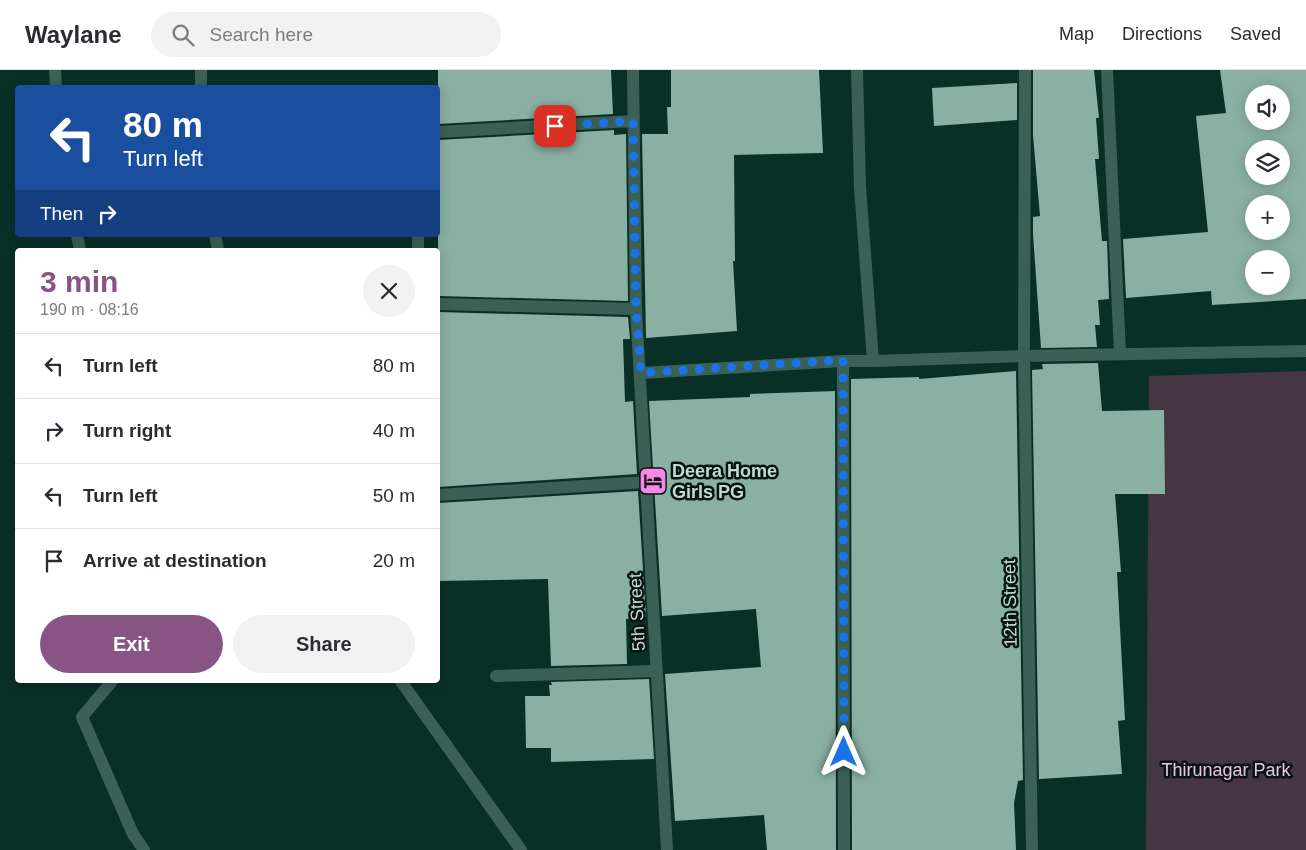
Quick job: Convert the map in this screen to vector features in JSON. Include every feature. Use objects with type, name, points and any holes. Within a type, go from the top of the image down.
[{"type":"street","points":[[55,70],[56,85]]},
{"type":"street","points":[[201,70],[201,85]]},
{"type":"street","name":"5th Street","points":[[633,70],[636,309],[667,850]]},
{"type":"street","points":[[857,70],[860,187],[873,361]]},
{"type":"street","name":"12th Street","points":[[1024,70],[1024,356],[1032,850]]},
{"type":"street","points":[[1107,70],[1120,354]]},
{"type":"street","points":[[440,132],[633,121]]},
{"type":"street","points":[[440,304],[636,309]]},
{"type":"street","points":[[641,373],[843,360],[873,361],[1306,350]]},
{"type":"street","points":[[843,360],[844,850]]},
{"type":"street","points":[[440,495],[647,482]]},
{"type":"street","points":[[496,676],[657,671]]},
{"type":"street","points":[[110,683],[82,717],[133,834],[144,850]]},
{"type":"street","points":[[402,683],[521,850]]},
{"type":"green space","name":"Thirunagar Park","points":[[1306,371],[1306,850],[1146,850],[1149,376]]},
{"type":"building","points":[[438,70],[611,70],[613,114],[440,124],[440,85],[438,85]]},
{"type":"building","points":[[671,70],[819,70],[823,153],[734,155],[735,261],[733,261],[737,331],[646,338],[642,134],[668,134],[667,107],[671,107]]},
{"type":"building","points":[[1033,70],[1094,70],[1099,118],[1096,118],[1099,159],[1095,159],[1102,241],[1107,241],[1109,299],[1098,300],[1100,325],[1095,325],[1097,347],[1041,348],[1033,234],[1033,217],[1040,216],[1033,135]]},
{"type":"building","points":[[1220,70],[1306,70],[1306,299],[1212,305],[1211,291],[1126,298],[1123,239],[1208,232],[1196,116],[1226,113]]},
{"type":"building","points":[[1017,83],[1017,120],[934,126],[932,88]]},
{"type":"building","points":[[614,130],[614,135],[626,134],[628,301],[440,296],[440,248],[438,248],[438,237],[440,237],[440,140]]},
{"type":"building","points":[[440,312],[628,317],[630,339],[623,339],[625,402],[633,401],[637,474],[440,487]]},
{"type":"building","points":[[1098,363],[1102,411],[1164,410],[1165,494],[1115,494],[1121,572],[1117,572],[1125,720],[1118,721],[1122,774],[1039,779],[1032,370],[1043,369],[1042,364]]},
{"type":"building","points":[[1016,371],[1023,780],[1018,781],[1014,803],[1016,850],[852,850],[851,379],[919,377],[919,379]]},
{"type":"building","points":[[835,391],[836,850],[767,850],[764,815],[675,821],[665,674],[761,667],[756,609],[662,616],[649,401],[750,397],[750,394]]},
{"type":"building","points":[[638,491],[646,617],[626,619],[627,664],[551,666],[548,579],[440,581],[440,503]]},
{"type":"building","points":[[649,679],[654,759],[551,762],[551,748],[526,748],[525,696],[550,696],[549,685],[552,685],[551,682]]},
{"type":"place","name":"Deera Home Girls PG","points":[[653,481]]},
{"type":"route","points":[[555,126],[633,121],[636,309],[641,373],[843,360],[844,752]]}]
